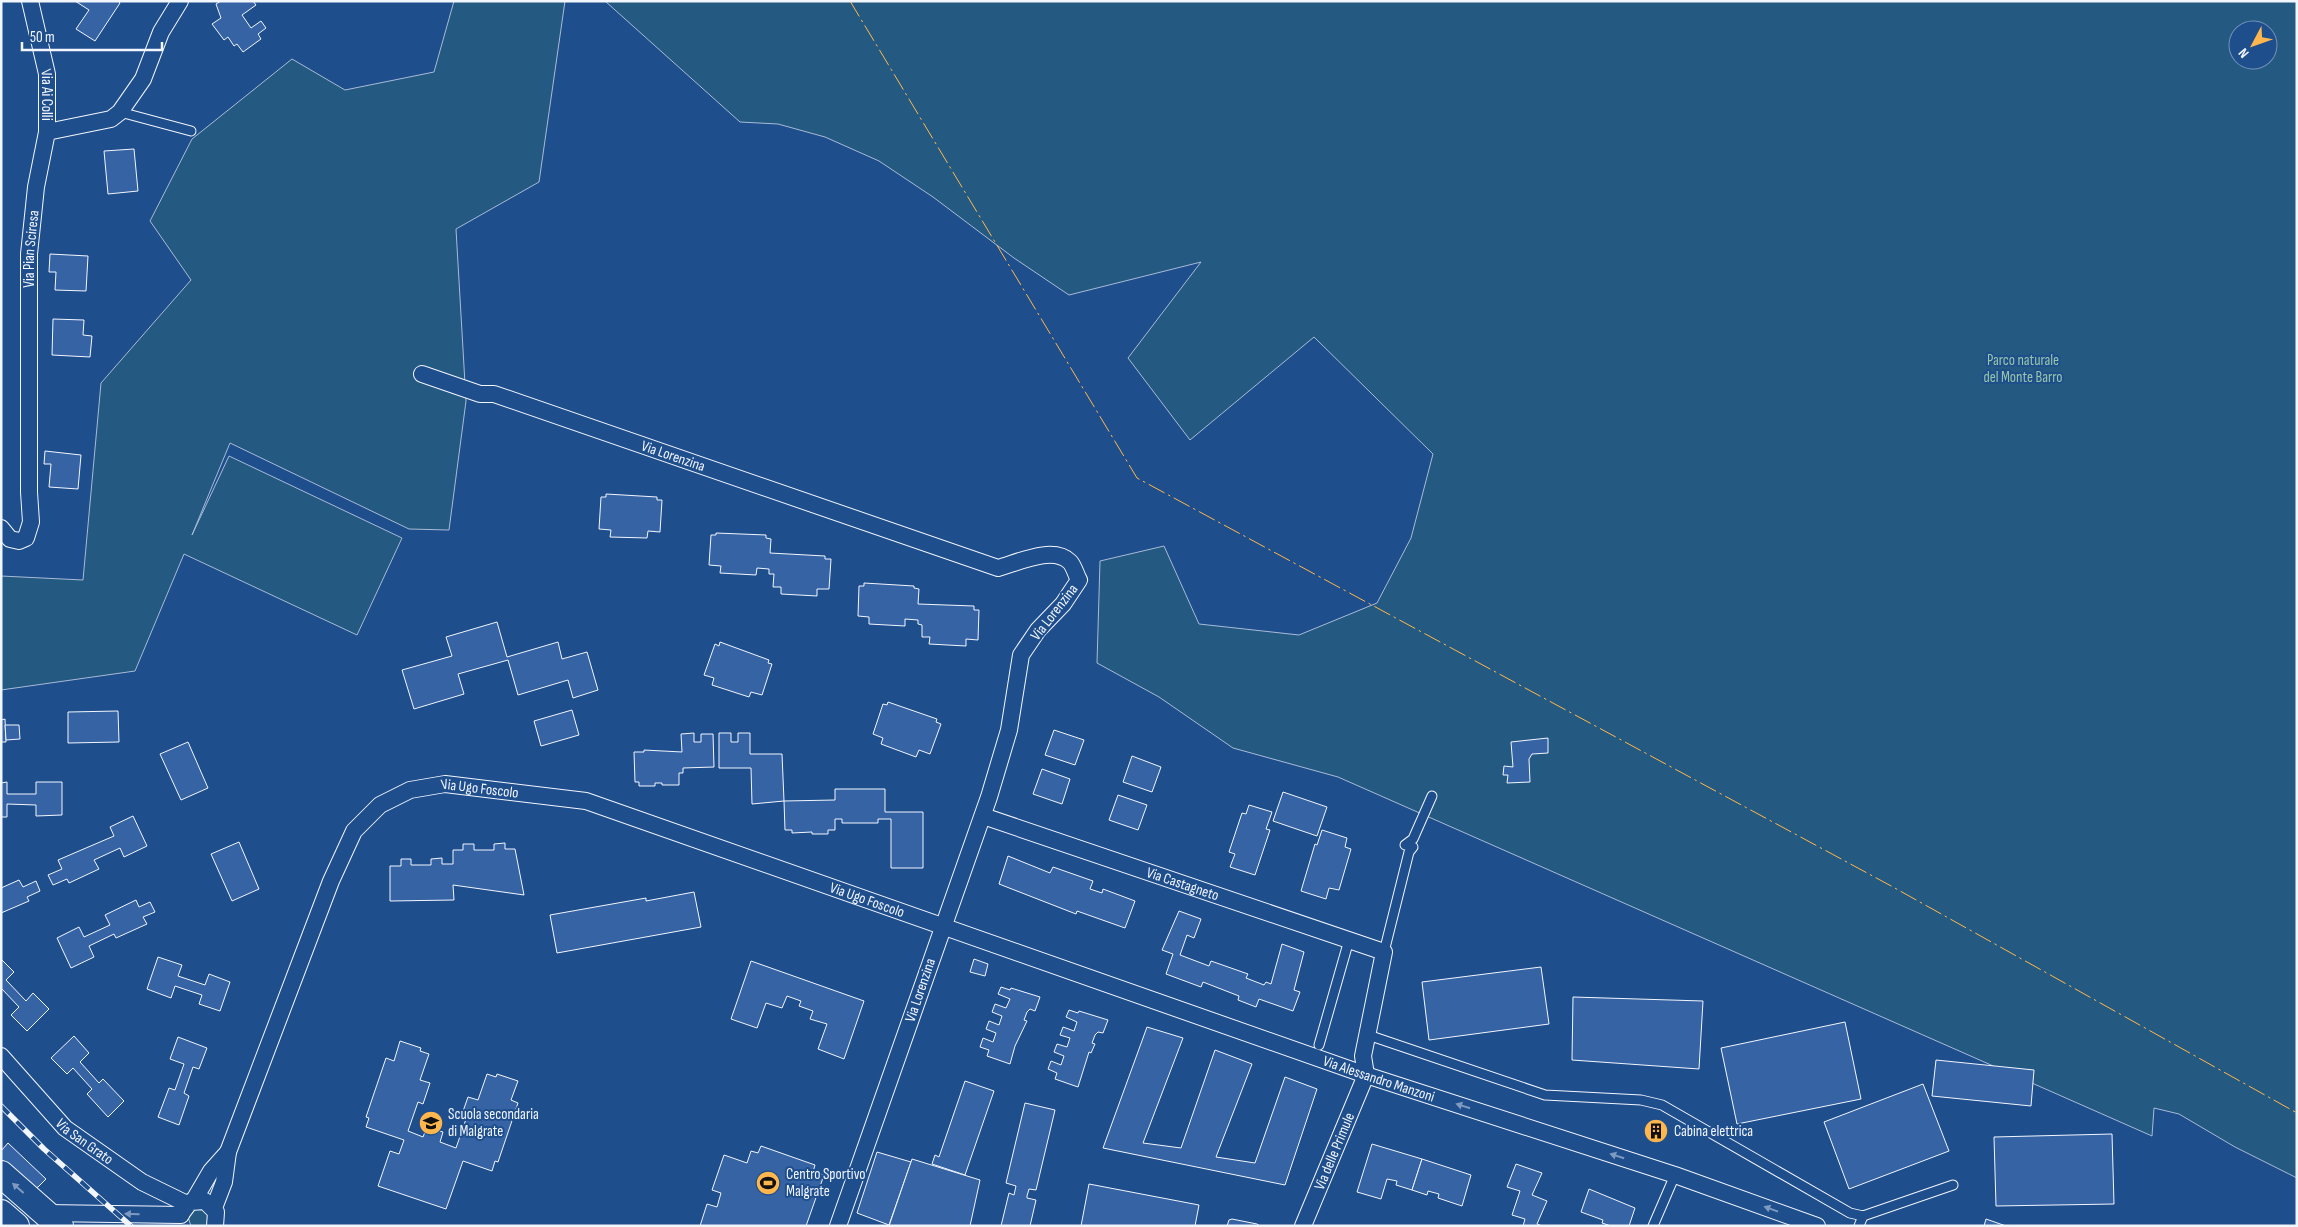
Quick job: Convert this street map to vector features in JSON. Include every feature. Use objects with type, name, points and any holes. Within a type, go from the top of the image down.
[{"type":"main road","points":[[1,1174],[53,1219]]},
{"type":"street","name":"Via Ai Colli","points":[[30,1],[47,74],[47,132]]},
{"type":"street","points":[[47,132],[110,119],[120,112],[143,80],[162,32],[180,1]]},
{"type":"street","name":"Via Pian Sciresa","points":[[1,528],[10,539],[19,541],[26,538],[31,522],[29,492],[29,254],[36,187],[47,132]]},
{"type":"street","name":"Via Lorenzina","points":[[422,374],[480,394],[494,394],[998,568],[1038,556],[1055,555],[1070,562],[1079,580],[1064,604],[1038,630],[1021,655],[1009,730],[983,816],[942,925],[838,1226]]},
{"type":"street","name":"Via Ugo Foscolo","points":[[219,1219],[228,1152],[331,881],[354,831],[380,805],[410,790],[445,784],[586,801],[942,925]]},
{"type":"street","name":"Via Castagneto","points":[[983,816],[1384,952]]},
{"type":"street","name":"Via Alessandro Manzoni","points":[[942,925],[1366,1076],[1675,1174],[1817,1226]]},
{"type":"street","points":[[1366,1076],[1363,1056],[1384,952]]},
{"type":"street","name":"Via San Grato","points":[[1,1056],[65,1128],[186,1211],[205,1201],[219,1219]]},
{"type":"street","name":"Via delle Primule","points":[[1303,1226],[1366,1076]]},
{"type":"street","name":"Via Ugo Foscolo","points":[[186,1211],[211,1171],[228,1152]]},
{"type":"street","points":[[53,1219],[186,1211]]},
{"type":"lane","points":[[120,112],[191,131]]},
{"type":"lane","points":[[1384,952],[1409,852],[1412,848],[1405,845],[1413,839],[1432,796]]},
{"type":"lane","points":[[1319,1045],[1349,940]]},
{"type":"lane","points":[[1368,1034],[1545,1095],[1641,1100],[1662,1105],[1850,1213],[1862,1216],[1953,1185]]},
{"type":"lane","points":[[1653,1226],[1675,1174]]},
{"type":"lane","points":[[1859,1226],[1862,1216]]},
{"type":"green space","points":[[454,1],[565,1],[539,182],[456,229],[466,401],[449,530],[409,529],[230,443],[192,535],[229,456],[402,538],[357,635],[184,554],[135,671],[1,690],[1,576],[83,580],[101,383],[191,280],[150,221],[192,139],[292,59],[345,90],[434,72]]},
{"type":"green space","name":"Parco naturale del Monte Barro","points":[[605,1],[2297,1],[2297,1178],[2235,1147],[2179,1114],[2154,1108],[2152,1136],[1338,777],[1233,748],[1159,697],[1097,663],[1100,561],[1164,546],[1199,624],[1299,635],[1377,603],[1411,538],[1433,454],[1314,337],[1190,440],[1128,358],[1201,262],[1069,295],[1014,258],[933,197],[879,161],[825,137],[778,124],[740,122]]},
{"type":"green space","points":[[200,1207],[209,1213],[207,1226],[191,1226],[188,1217],[190,1212]]},
{"type":"building","points":[[75,1],[118,1],[120,3],[95,41],[76,29],[89,10]]},
{"type":"building","points":[[221,1],[253,1],[256,5],[242,15],[251,28],[261,21],[266,28],[258,34],[261,39],[243,52],[237,44],[234,46],[228,37],[224,40],[212,24],[221,18],[216,4]]},
{"type":"building","points":[[134,149],[138,191],[108,194],[104,151]]},
{"type":"building","points":[[50,254],[88,256],[86,291],[55,290],[56,272],[49,272]]},
{"type":"building","points":[[53,319],[84,320],[83,335],[92,336],[90,357],[52,355]]},
{"type":"building","points":[[45,451],[81,455],[78,489],[49,487],[51,464],[44,464]]},
{"type":"building","points":[[606,494],[657,497],[657,500],[662,500],[660,532],[648,531],[647,538],[610,537],[611,530],[599,529],[601,497],[606,497]]},
{"type":"building","points":[[716,533],[766,535],[766,538],[771,539],[770,553],[825,556],[825,559],[831,559],[829,589],[817,589],[817,596],[781,594],[781,587],[773,587],[774,574],[769,574],[769,569],[757,568],[756,575],[720,573],[721,566],[709,565],[711,535],[716,535]]},
{"type":"building","points":[[864,583],[914,586],[914,588],[919,589],[918,604],[974,606],[974,610],[979,610],[978,640],[966,639],[966,646],[929,644],[930,637],[922,637],[922,625],[918,624],[918,620],[905,619],[905,626],[869,624],[869,617],[858,616],[859,586],[864,586]]},
{"type":"building","points":[[497,622],[507,657],[558,642],[562,659],[587,652],[598,690],[573,698],[568,680],[518,695],[508,660],[458,674],[464,694],[414,709],[402,670],[452,656],[446,637]]},
{"type":"building","points":[[720,642],[769,660],[768,663],[772,664],[762,695],[751,692],[749,697],[712,685],[714,678],[704,675],[715,644],[719,646]]},
{"type":"building","points":[[888,702],[937,719],[936,722],[941,724],[930,754],[919,750],[916,757],[881,744],[883,738],[873,734],[883,704],[887,705]]},
{"type":"building","points":[[572,710],[579,735],[541,746],[534,721]]},
{"type":"building","points":[[118,711],[119,742],[68,743],[68,712]]},
{"type":"building","points":[[5,719],[6,742],[1,742],[1,720]]},
{"type":"building","points":[[5,725],[19,725],[20,739],[6,740]]},
{"type":"building","points":[[1054,730],[1084,740],[1075,765],[1045,755]]},
{"type":"building","points":[[694,733],[694,742],[701,742],[701,734],[713,734],[714,767],[683,768],[683,773],[679,773],[679,785],[655,783],[655,786],[639,786],[639,782],[635,782],[634,752],[644,752],[644,750],[682,752],[681,734]]},
{"type":"building","points":[[719,733],[731,733],[731,742],[738,742],[738,733],[750,733],[750,754],[782,754],[784,801],[752,804],[751,768],[719,768]]},
{"type":"building","points":[[1548,738],[1548,753],[1532,754],[1529,759],[1530,782],[1507,783],[1508,775],[1503,775],[1504,766],[1513,767],[1511,742]]},
{"type":"building","points":[[188,742],[208,788],[181,800],[160,754]]},
{"type":"building","points":[[1132,756],[1161,767],[1152,792],[1123,782]]},
{"type":"building","points":[[1042,769],[1070,779],[1062,804],[1033,794]]},
{"type":"building","points":[[7,782],[7,794],[36,794],[36,782],[62,782],[62,815],[36,816],[36,805],[7,804],[7,817],[1,817],[1,783]]},
{"type":"building","points":[[835,789],[885,789],[885,812],[923,812],[923,868],[891,868],[891,819],[878,819],[878,823],[842,823],[842,819],[835,819],[835,830],[828,830],[828,834],[812,834],[812,832],[792,833],[792,830],[785,830],[784,801],[835,800]]},
{"type":"building","points":[[1283,792],[1327,807],[1317,836],[1273,821]]},
{"type":"building","points":[[1118,795],[1147,805],[1138,830],[1109,820]]},
{"type":"building","points":[[1249,805],[1272,812],[1266,829],[1270,830],[1255,875],[1230,867],[1235,854],[1229,852],[1242,813],[1246,814]]},
{"type":"building","points":[[133,816],[147,846],[124,857],[120,848],[94,860],[99,869],[69,883],[67,879],[53,885],[48,875],[62,869],[58,860],[114,836],[110,827]]},
{"type":"building","points":[[1322,830],[1347,838],[1345,847],[1351,849],[1339,890],[1329,888],[1326,899],[1301,891],[1315,844],[1317,845]]},
{"type":"building","points":[[239,842],[259,889],[232,901],[211,854]]},
{"type":"building","points":[[505,843],[505,849],[515,849],[524,895],[453,885],[454,900],[390,901],[390,866],[401,866],[401,859],[411,859],[411,865],[431,865],[431,859],[442,858],[442,864],[453,864],[453,850],[463,850],[463,844],[474,844],[474,850],[494,850],[494,844]]},
{"type":"building","points":[[1008,856],[1050,873],[1053,867],[1093,881],[1090,889],[1102,893],[1103,889],[1135,901],[1125,928],[1077,911],[1076,914],[999,884]]},
{"type":"building","points":[[19,880],[23,887],[36,881],[40,891],[27,897],[29,901],[1,913],[1,888]]},
{"type":"building","points":[[694,892],[701,927],[557,953],[550,915],[646,898],[646,901]]},
{"type":"building","points":[[136,900],[139,907],[150,902],[155,912],[143,917],[147,924],[116,938],[114,934],[89,946],[94,957],[71,968],[57,938],[79,927],[84,937],[110,925],[105,915]]},
{"type":"building","points":[[1179,911],[1201,919],[1194,938],[1187,935],[1180,955],[1209,966],[1211,961],[1248,974],[1246,978],[1264,985],[1266,982],[1271,984],[1282,944],[1304,952],[1294,990],[1300,992],[1293,1011],[1259,999],[1256,1007],[1238,1000],[1239,996],[1203,982],[1201,987],[1166,974],[1173,954],[1162,950]]},
{"type":"building","points":[[158,957],[182,965],[178,976],[205,985],[209,974],[230,982],[220,1011],[199,1004],[202,995],[175,986],[171,998],[147,989]]},
{"type":"building","points":[[1,959],[14,972],[6,980],[26,1001],[33,993],[49,1009],[27,1031],[11,1015],[19,1007],[1,988]]},
{"type":"building","points":[[974,959],[988,964],[985,976],[970,972]]},
{"type":"building","points":[[751,961],[864,1001],[844,1059],[818,1049],[827,1024],[810,1019],[813,1011],[799,1006],[801,1001],[787,996],[782,1008],[766,1003],[757,1028],[731,1019]]},
{"type":"building","points":[[1541,967],[1549,1024],[1429,1040],[1422,982]]},
{"type":"building","points":[[1001,987],[1010,990],[1011,988],[1040,997],[1035,1011],[1030,1009],[1027,1012],[1024,1020],[1027,1021],[1015,1046],[1010,1064],[987,1056],[989,1050],[980,1047],[983,1038],[993,1042],[996,1033],[986,1029],[989,1021],[999,1025],[1002,1016],[992,1012],[995,1004],[1006,1008],[1010,999],[998,994]]},
{"type":"building","points":[[1573,997],[1703,1001],[1699,1069],[1572,1060]]},
{"type":"building","points":[[1069,1010],[1078,1013],[1079,1011],[1108,1020],[1103,1033],[1098,1032],[1095,1035],[1092,1043],[1095,1044],[1091,1053],[1089,1052],[1078,1087],[1055,1079],[1057,1073],[1048,1069],[1051,1061],[1061,1065],[1064,1056],[1054,1052],[1057,1044],[1067,1047],[1070,1038],[1060,1035],[1063,1027],[1074,1031],[1077,1022],[1066,1017]]},
{"type":"building","points":[[1845,1022],[1861,1099],[1737,1124],[1721,1048]]},
{"type":"building","points":[[1147,1027],[1183,1038],[1143,1143],[1181,1148],[1215,1050],[1252,1064],[1216,1157],[1255,1163],[1285,1077],[1317,1089],[1285,1185],[1103,1148]]},
{"type":"building","points":[[74,1036],[89,1053],[80,1062],[99,1083],[103,1079],[124,1101],[108,1117],[87,1094],[92,1089],[73,1068],[67,1074],[51,1058]]},
{"type":"building","points":[[178,1037],[207,1048],[199,1069],[193,1067],[184,1093],[189,1096],[179,1125],[158,1117],[169,1088],[175,1090],[184,1064],[170,1059]]},
{"type":"building","points":[[400,1041],[421,1048],[420,1051],[429,1054],[420,1080],[430,1083],[423,1104],[418,1102],[408,1131],[423,1137],[427,1127],[443,1132],[440,1142],[456,1148],[466,1119],[461,1117],[468,1097],[478,1100],[487,1074],[496,1077],[497,1074],[518,1081],[511,1100],[518,1103],[498,1162],[495,1161],[492,1171],[463,1161],[446,1209],[378,1186],[390,1151],[399,1154],[404,1140],[366,1127],[369,1118],[366,1117],[386,1058],[394,1061]]},
{"type":"building","points":[[1936,1060],[2034,1070],[2031,1106],[1932,1096]]},
{"type":"building","points":[[965,1081],[994,1091],[965,1175],[932,1164],[935,1155],[939,1157]]},
{"type":"building","points":[[1923,1084],[1949,1151],[1849,1189],[1824,1122]]},
{"type":"building","points":[[1025,1103],[1055,1110],[1036,1190],[1029,1189],[1027,1196],[1027,1198],[1036,1200],[1030,1226],[1001,1226],[1009,1193],[1014,1195],[1016,1186],[1006,1183]]},
{"type":"building","name":"Cabina elettrica","points":[[1650,1123],[1663,1124],[1662,1140],[1649,1139]]},
{"type":"building","points":[[2112,1134],[2114,1204],[1996,1206],[1994,1137]]},
{"type":"building","points":[[8,1143],[46,1179],[38,1187],[33,1189],[1,1160],[1,1151]]},
{"type":"building","points":[[1372,1144],[1422,1159],[1412,1190],[1396,1185],[1397,1181],[1387,1179],[1381,1199],[1357,1192]]},
{"type":"building","name":"Centro Sportivo Malgrate","points":[[761,1146],[815,1165],[813,1172],[824,1175],[806,1226],[700,1226],[707,1204],[717,1207],[721,1193],[712,1190],[724,1155],[747,1163],[751,1151],[758,1153]]},
{"type":"building","points":[[877,1152],[911,1162],[889,1225],[857,1213]]},
{"type":"building","points":[[912,1159],[980,1180],[970,1226],[889,1226]]},
{"type":"building","points":[[1422,1159],[1471,1175],[1462,1206],[1438,1198],[1439,1194],[1428,1191],[1427,1195],[1412,1190]]},
{"type":"building","points":[[1516,1164],[1542,1173],[1532,1195],[1547,1201],[1537,1224],[1542,1226],[1523,1226],[1525,1219],[1512,1215],[1520,1191],[1507,1187]]},
{"type":"building","points":[[1089,1184],[1199,1205],[1195,1226],[1081,1226]]},
{"type":"building","points":[[1589,1189],[1635,1208],[1629,1226],[1611,1226],[1602,1223],[1603,1220],[1581,1212]]},
{"type":"building","points":[[1232,1219],[1260,1226],[1227,1226],[1229,1220]]},
{"type":"building","points":[[1986,1219],[2006,1226],[1984,1226]]},
{"type":"railway","points":[[1,1106],[44,1149],[131,1226]]},
{"type":"power","points":[[850,1],[1137,478],[1893,887],[2297,1113]]},
{"type":"place","name":"Scuola secondaria di Malgrate","points":[[431,1123]]},
{"type":"place","name":"Cabina elettrica","points":[[1656,1131]]},
{"type":"place","name":"Centro Sportivo Malgrate","points":[[768,1183]]}]
